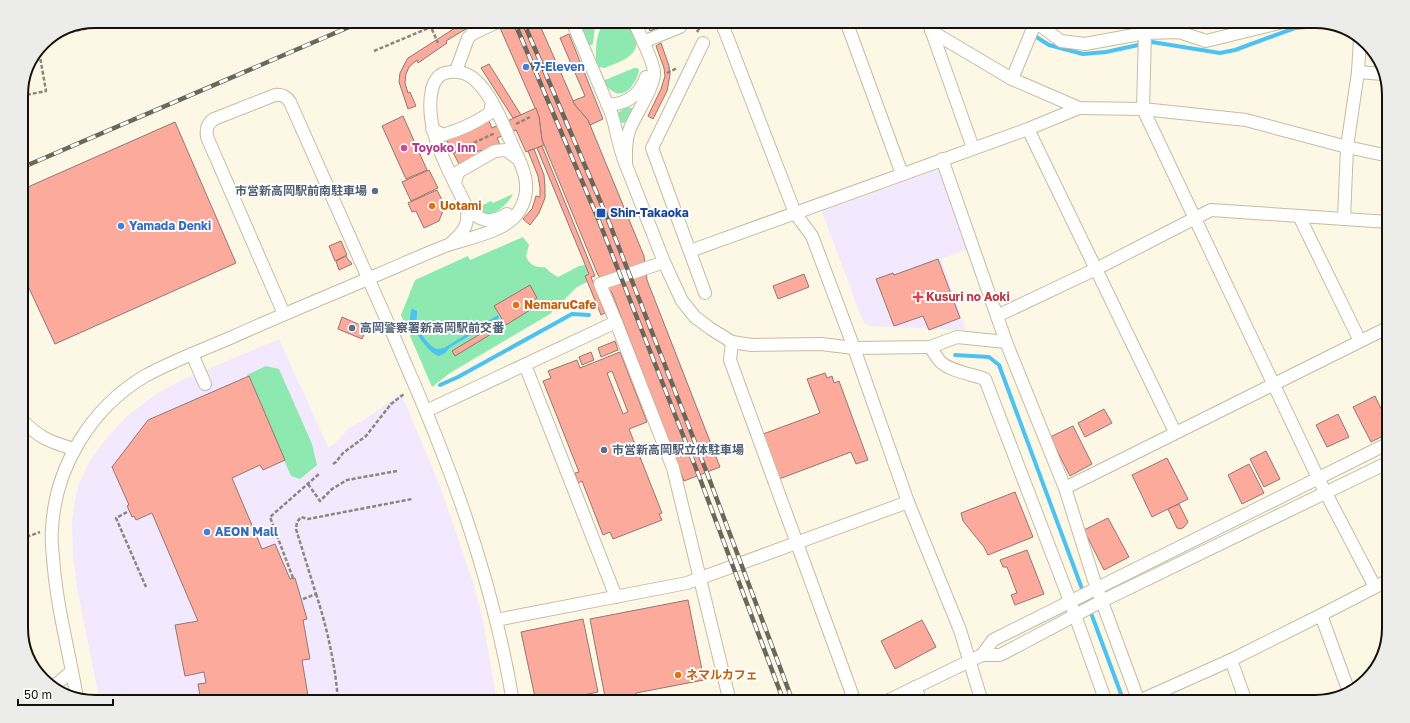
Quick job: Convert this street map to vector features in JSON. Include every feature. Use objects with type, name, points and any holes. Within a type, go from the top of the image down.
[{"type":"street","points":[[456,71],[468,38],[472,34],[484,28]]},
{"type":"street","points":[[575,28],[616,127],[620,152],[671,280],[682,301],[695,317],[710,330],[732,342],[752,345],[818,344],[854,348],[930,347],[957,338],[1006,342]]},
{"type":"street","points":[[626,165],[626,147],[629,132],[652,84],[654,73],[650,59],[637,28]]},
{"type":"street","points":[[643,42],[678,28]]},
{"type":"street","points":[[724,28],[795,213],[812,236],[854,348],[908,502],[960,630],[980,695]]},
{"type":"street","points":[[849,28],[902,174]]},
{"type":"street","points":[[931,28],[973,148]]},
{"type":"street","points":[[933,28],[1012,78],[1079,108],[1143,110],[1246,120],[1347,147],[1382,154]]},
{"type":"street","points":[[1012,78],[1033,28]]},
{"type":"street","points":[[1043,28],[1061,41],[1085,44],[1145,33],[1179,32],[1206,41],[1259,28]]},
{"type":"street","points":[[1150,28],[1145,33],[1143,110],[1318,478],[1375,587]]},
{"type":"street","points":[[703,43],[652,148],[705,293]]},
{"type":"street","points":[[1344,219],[1347,147],[1358,72],[1360,46]]},
{"type":"street","points":[[607,104],[627,100],[640,90],[649,69],[650,59]]},
{"type":"street","points":[[76,692],[54,573],[52,528],[55,497],[63,473],[74,449],[100,412],[127,388],[145,376],[284,314],[450,244],[490,231],[511,220],[519,212],[524,200],[526,192],[526,178],[505,129],[492,102],[483,88],[475,79],[464,73],[456,71],[439,75],[434,83],[430,103],[432,129],[466,208],[468,219],[463,232],[450,244]]},
{"type":"street","points":[[1358,72],[1378,74]]},
{"type":"street","points":[[284,314],[208,137],[206,129],[209,123],[214,119],[259,96],[281,94],[286,96],[290,102],[369,278],[426,411],[462,505],[481,564],[496,620],[512,695]]},
{"type":"street","points":[[432,129],[443,135],[458,131],[479,121],[490,112],[492,102]]},
{"type":"street","points":[[690,251],[1079,108]]},
{"type":"street","points":[[1028,128],[1175,432]]},
{"type":"street","points":[[455,183],[458,172],[495,151],[506,150],[519,160]]},
{"type":"street","points":[[942,159],[1006,342],[1065,488],[1094,590],[1136,695]]},
{"type":"street","points":[[466,208],[481,219],[490,221],[511,212],[524,200]]},
{"type":"street","points":[[997,316],[1096,269],[1211,210],[1382,222]]},
{"type":"street","points":[[1299,216],[1360,341]]},
{"type":"street","points":[[664,262],[600,284],[673,468],[728,695]]},
{"type":"street","points":[[426,411],[616,322]]},
{"type":"street","points":[[1065,488],[1382,330]]},
{"type":"street","points":[[732,342],[730,360],[852,695]]},
{"type":"street","points":[[930,347],[939,361],[948,368],[976,375],[985,379],[1073,600],[1104,695]]},
{"type":"street","points":[[192,354],[205,384]]},
{"type":"street","points":[[526,365],[616,597]]},
{"type":"street","points":[[28,427],[45,439],[74,449]]},
{"type":"street","points":[[982,655],[993,640],[1382,446]]},
{"type":"street","points":[[899,695],[982,655],[1000,655],[1100,603],[1382,465]]},
{"type":"street","points":[[496,620],[687,584],[908,502]]},
{"type":"street","points":[[1154,695],[1231,660],[1382,584]]},
{"type":"street","points":[[1321,615],[1347,687]]},
{"type":"street","points":[[1231,660],[1244,695]]},
{"type":"street","points":[[57,683],[72,671]]},
{"type":"street","points":[[915,687],[918,695]]},
{"type":"path","points":[[374,51],[429,28]]},
{"type":"path","points":[[431,28],[438,43]]},
{"type":"path","points":[[28,95],[46,91],[40,57]]},
{"type":"path","points":[[443,157],[530,117]]},
{"type":"path","points":[[333,464],[343,453],[366,436],[390,404],[404,394]]},
{"type":"path","points":[[308,484],[320,500],[332,489],[347,480],[397,471]]},
{"type":"path","points":[[292,578],[270,517],[319,474]]},
{"type":"path","points":[[338,695],[328,637],[296,529],[297,522],[301,517],[308,518],[412,499]]},
{"type":"path","points":[[127,512],[116,518],[146,587]]},
{"type":"path","points":[[28,537],[52,528]]},
{"type":"path","points":[[303,599],[316,594]]},
{"type":"shaded area","points":[[939,169],[968,249],[941,259],[966,330],[869,326],[863,321],[860,314],[822,211]]},
{"type":"shaded area","points":[[279,339],[328,447],[337,442],[348,429],[370,416],[401,393],[440,486],[473,582],[483,621],[496,695],[99,695],[78,593],[73,556],[72,521],[78,486],[88,464],[101,445],[126,417],[158,393],[186,378]]},
{"type":"green space","points":[[582,28],[595,28],[593,44],[588,46]]},
{"type":"green space","points":[[601,28],[631,28],[636,41],[634,51],[626,59],[605,68],[598,67],[596,64],[596,52]]},
{"type":"green space","points":[[634,68],[638,68],[639,71],[637,78],[626,92],[616,93],[605,84],[605,80]]},
{"type":"green space","points":[[627,107],[632,108],[631,114],[624,123],[620,122],[617,113]]},
{"type":"green space","points":[[513,194],[507,203],[491,214],[481,212],[477,208],[491,201],[493,203]]},
{"type":"green space","points":[[523,237],[529,245],[526,256],[531,264],[539,267],[545,267],[558,277],[579,266],[585,265],[589,274],[585,276],[587,282],[577,287],[550,314],[450,373],[432,387],[401,315],[415,280],[468,256],[470,260]]},
{"type":"green space","points":[[266,366],[279,369],[312,444],[317,465],[300,479],[291,476],[247,375]]},
{"type":"water","points":[[413,309],[417,311],[417,325],[422,335],[428,343],[438,349],[444,348],[498,315],[499,318],[495,323],[494,321],[449,348],[445,353],[439,356],[426,346],[414,329],[410,319],[411,310]]},
{"type":"building","points":[[455,28],[467,28],[446,41],[447,43],[418,63],[417,60],[409,67],[406,74],[405,83],[408,93],[410,92],[416,106],[408,109],[399,82],[400,73],[408,58]]},
{"type":"building","points":[[500,28],[541,28],[575,105],[588,120],[644,256],[647,280],[720,467],[684,481],[612,293],[598,275],[542,140],[539,117]]},
{"type":"building","points":[[649,28],[655,28],[655,29],[650,31]]},
{"type":"building","points":[[569,34],[603,119],[590,125],[588,120],[573,101],[585,96],[560,38]]},
{"type":"building","points":[[661,43],[669,66],[670,75],[667,91],[653,119],[648,116],[661,89],[665,76],[664,68],[656,46]]},
{"type":"building","points":[[489,64],[521,115],[513,118],[481,68]]},
{"type":"building","points":[[536,108],[544,145],[526,152],[516,130],[497,138],[500,145],[484,156],[481,150],[475,153],[477,157],[469,162],[459,164],[446,139],[487,117],[492,128]]},
{"type":"building","name":"Toyoko Inn","points":[[403,116],[427,170],[406,179],[382,126]]},
{"type":"building","name":"Yamada Denki","points":[[175,122],[236,263],[55,344],[28,286],[28,187]]},
{"type":"building","points":[[542,146],[595,276],[591,277],[605,313],[601,315],[585,276],[589,274],[537,148]]},
{"type":"building","points":[[534,149],[544,175],[545,198],[539,213],[530,225],[523,219],[532,209],[536,196],[540,197],[538,176],[528,151]]},
{"type":"building","points":[[429,170],[438,188],[411,201],[402,182]]},
{"type":"building","points":[[437,190],[445,206],[439,221],[424,228],[416,211],[412,212],[408,203]]},
{"type":"building","points":[[341,241],[347,255],[335,261],[329,246]]},
{"type":"building","points":[[346,256],[352,264],[339,270],[336,261]]},
{"type":"building","name":"Kusuri no Aoki","points":[[938,259],[960,318],[929,330],[923,316],[894,326],[876,279],[893,273],[894,275]]},
{"type":"building","points":[[804,274],[809,287],[778,299],[773,286]]},
{"type":"building","points":[[530,285],[537,298],[534,300],[538,305],[506,325],[494,306]]},
{"type":"building","name":"高岡警察署新高岡駅前交番","points":[[342,317],[367,328],[362,339],[338,329]]},
{"type":"building","points":[[503,320],[506,325],[455,356],[452,351]]},
{"type":"building","points":[[615,341],[618,350],[601,357],[598,348]]},
{"type":"building","points":[[591,352],[594,360],[582,365],[579,357]]},
{"type":"building","name":"市営新高岡駅立体駐車場","points":[[620,352],[647,422],[629,429],[662,513],[659,514],[662,520],[613,539],[610,532],[603,535],[582,481],[578,483],[575,473],[579,472],[543,381],[551,378],[548,371],[577,360],[580,368]],"holes":[[[612,371],[628,412],[623,414],[607,373]]]},
{"type":"building","points":[[825,373],[827,378],[832,376],[834,383],[839,381],[868,460],[856,464],[851,452],[779,479],[763,434],[820,413],[807,379]]},
{"type":"building","name":"AEON Mall","points":[[249,376],[285,460],[263,470],[260,465],[232,478],[262,549],[275,544],[290,579],[295,578],[307,619],[303,620],[310,659],[302,660],[308,695],[200,695],[198,684],[206,683],[204,672],[185,676],[175,625],[198,621],[152,513],[136,520],[134,516],[132,517],[127,506],[129,505],[112,467],[148,420]]},
{"type":"building","points":[[1375,396],[1382,410],[1382,436],[1371,442],[1353,407]]},
{"type":"building","points":[[1104,409],[1112,423],[1085,437],[1078,423]]},
{"type":"building","points":[[1338,414],[1349,437],[1327,447],[1316,425]]},
{"type":"building","points":[[1073,426],[1092,464],[1070,476],[1050,437]]},
{"type":"building","points":[[1266,451],[1280,479],[1264,487],[1250,459]]},
{"type":"building","points":[[1167,458],[1188,499],[1152,517],[1132,475]]},
{"type":"building","points":[[1249,464],[1264,493],[1242,504],[1228,475]]},
{"type":"building","points":[[1015,492],[1033,537],[988,555],[984,547],[963,521],[961,513]]},
{"type":"building","points":[[1179,504],[1188,522],[1181,529],[1177,528],[1168,509]]},
{"type":"building","points":[[1108,518],[1129,557],[1104,570],[1084,530]]},
{"type":"building","points":[[1027,550],[1044,594],[1015,605],[1011,595],[1017,593],[1007,567],[1003,567],[1000,560]]},
{"type":"building","points":[[688,600],[704,680],[636,693],[636,695],[605,695],[590,619]]},
{"type":"building","points":[[583,619],[598,692],[583,695],[534,695],[521,632]]},
{"type":"building","points":[[922,620],[936,647],[895,669],[881,641]]},
{"type":"waterway","points":[[1027,28],[1038,38],[1049,45],[1083,54],[1106,52],[1152,42],[1220,53],[1235,50],[1295,28]]},
{"type":"waterway","points":[[440,385],[458,377],[572,314],[589,315]]},
{"type":"waterway","points":[[955,355],[989,357],[999,365],[1121,695]]},
{"type":"railway","points":[[28,165],[347,28]]},
{"type":"railway","points":[[517,28],[599,221],[699,476],[781,695]]},
{"type":"railway","points":[[526,28],[607,217],[707,473],[790,695]]},
{"type":"place","name":"7-Eleven","points":[[526,67]]},
{"type":"place","name":"Toyoko Inn","points":[[404,148]]},
{"type":"place","name":"市営新高岡駅前南駐車場","points":[[375,191]]},
{"type":"place","name":"Uotami","points":[[432,206]]},
{"type":"place","name":"Shin-Takaoka","points":[[601,213]]},
{"type":"place","name":"Yamada Denki","points":[[121,226]]},
{"type":"place","name":"Kusuri no Aoki","points":[[918,297]]},
{"type":"place","name":"NemaruCafe","points":[[516,305]]},
{"type":"place","name":"高岡警察署新高岡駅前交番","points":[[352,328]]},
{"type":"place","name":"市営新高岡駅立体駐車場","points":[[604,450]]},
{"type":"place","name":"AEON Mall","points":[[207,532]]},
{"type":"place","name":"ネマルカフェ","points":[[678,675]]}]
